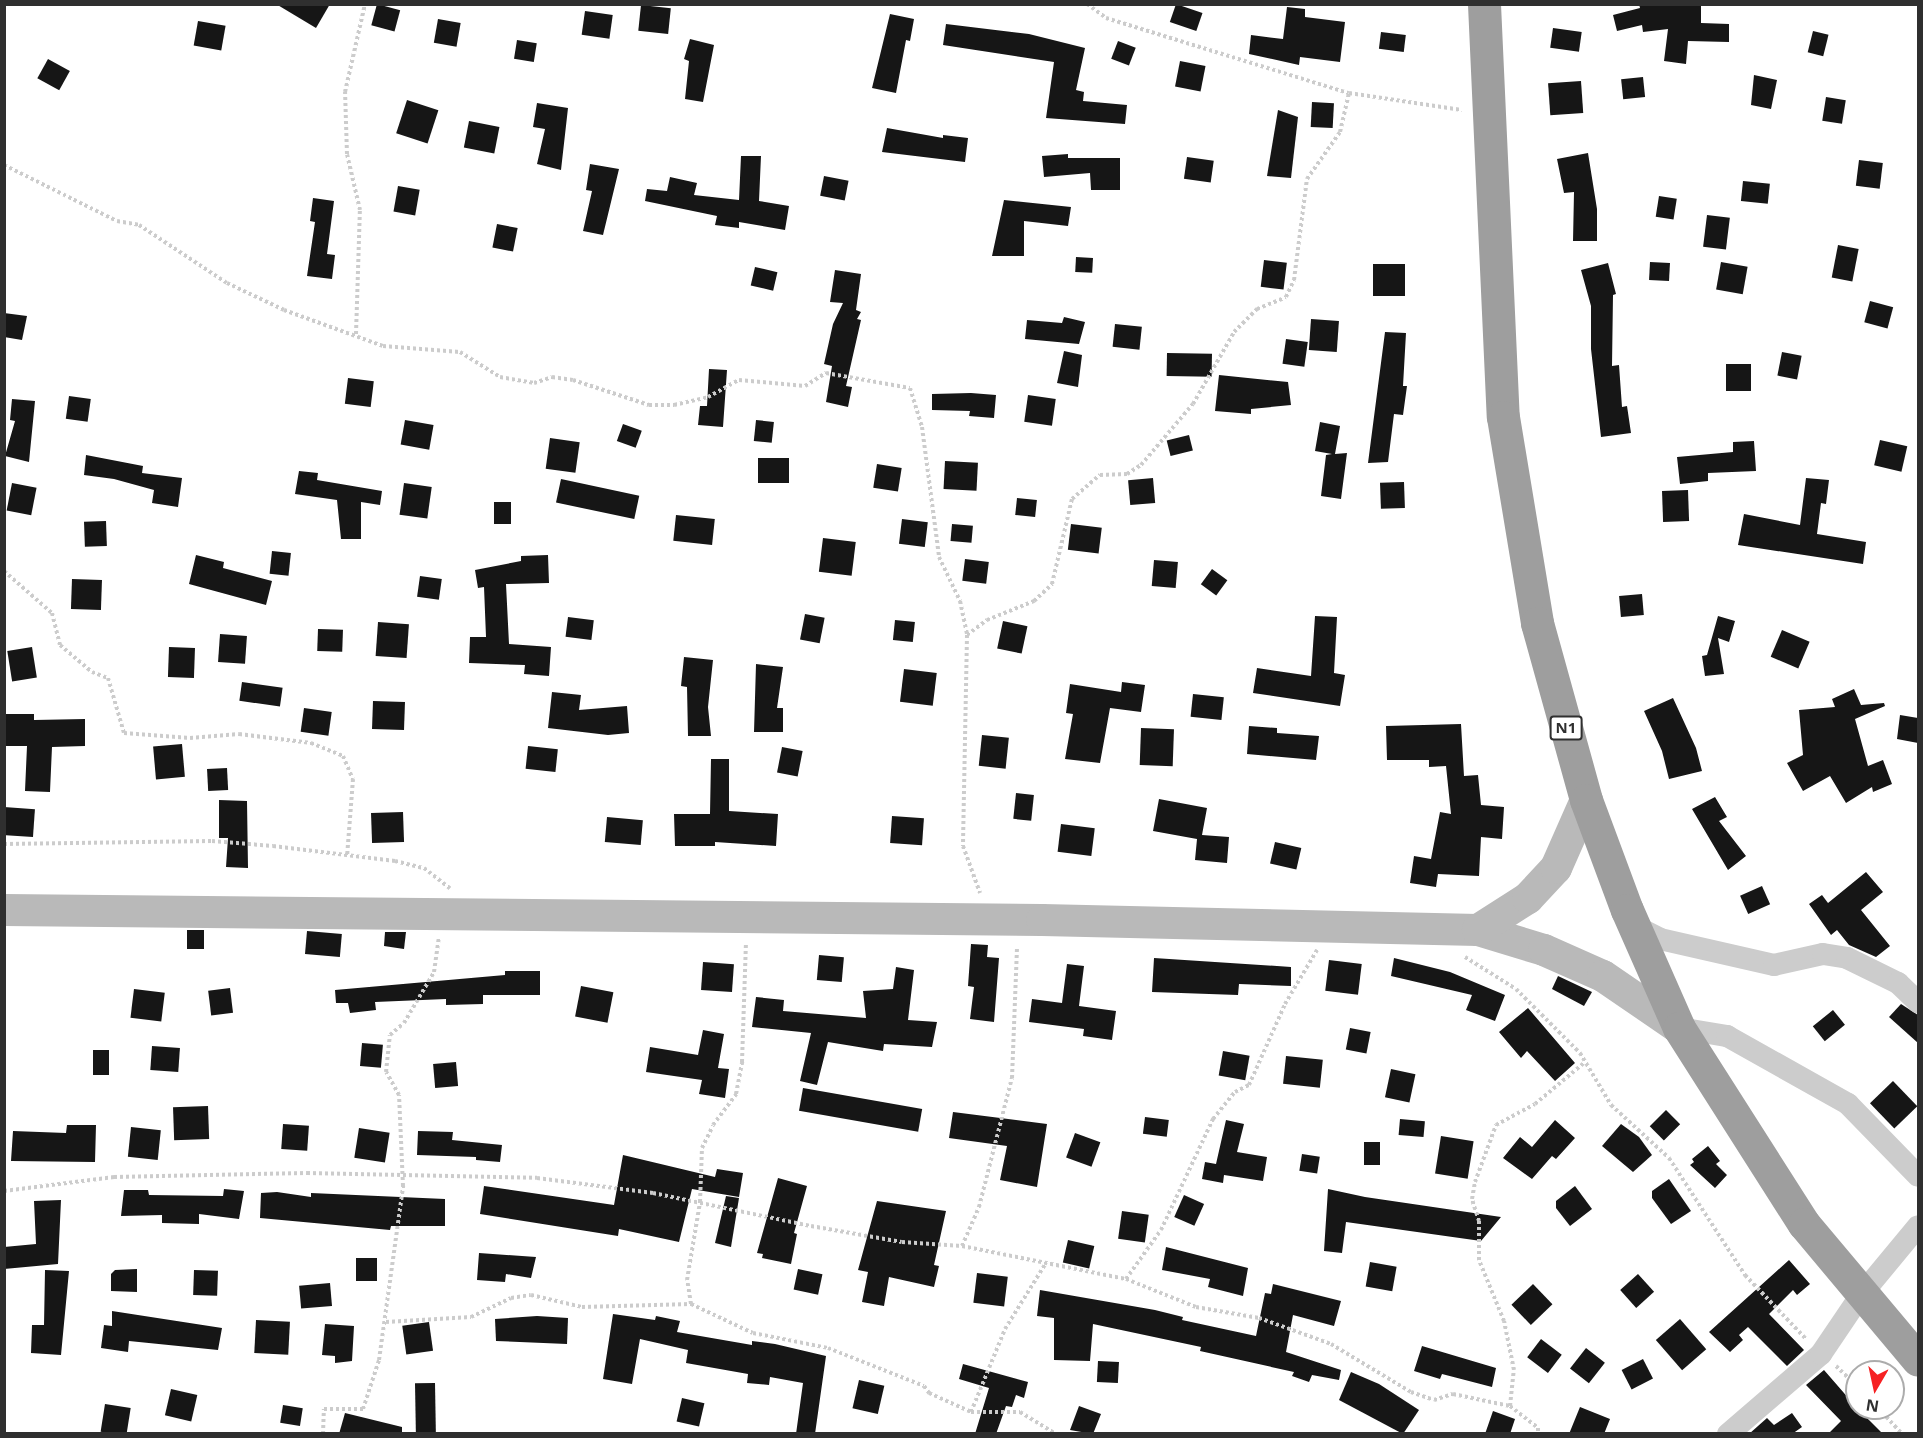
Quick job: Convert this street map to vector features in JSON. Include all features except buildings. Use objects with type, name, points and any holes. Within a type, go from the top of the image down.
[{"type":"highway","name":"N1","points":[[1484,4],[1487,113],[1503,417],[1537,623],[1586,800],[1633,925],[1679,1028],[1780,1191],[1861,1295],[1918,1360]]},
{"type":"main road","points":[[1478,930],[1528,898],[1556,868],[1586,800]]},
{"type":"main road","points":[[4,910],[1004,919],[1478,930],[1544,950],[1603,976],[1679,1028]]},
{"type":"street","points":[[1633,925],[1660,939],[1774,965],[1824,954],[1847,958],[1898,983],[1918,1002]]},
{"type":"street","points":[[1679,1028],[1727,1036],[1848,1104],[1918,1176]]},
{"type":"street","points":[[1728,1434],[1821,1354],[1861,1295],[1918,1226]]},
{"type":"path","points":[[356,334],[360,210],[347,154],[345,92],[365,4]]},
{"type":"path","points":[[1087,4],[1106,18],[1349,93],[1487,113]]},
{"type":"path","points":[[968,635],[987,620],[1034,601],[1052,584],[1072,500],[1100,476],[1126,474],[1141,465],[1193,404],[1234,332],[1257,309],[1286,297],[1294,280],[1307,179],[1340,132],[1349,93]]},
{"type":"path","points":[[4,165],[117,221],[139,225],[227,283],[284,310],[404,350],[460,352],[500,377],[534,383],[552,377],[573,380],[648,405],[674,405],[708,397],[739,380],[805,386],[826,373],[910,388],[922,427],[939,557],[960,601],[968,635],[963,846],[1004,919],[1012,1078],[979,1207],[962,1246]]},
{"type":"path","points":[[4,570],[52,613],[60,645],[92,672],[108,678],[124,733],[190,738],[239,734],[311,743],[343,756],[352,779],[346,856]]},
{"type":"path","points":[[4,844],[212,841],[395,861],[424,868],[447,882],[454,914],[434,972],[404,1023],[390,1035],[386,1072],[399,1095],[402,1177],[386,1322],[372,1392],[363,1409],[324,1409],[323,1434]]},
{"type":"path","points":[[691,1304],[687,1280],[700,1202],[702,1148],[713,1125],[736,1095],[742,1062],[746,917]]},
{"type":"path","points":[[1126,1279],[1161,1230],[1213,1119],[1235,1092],[1249,1085],[1285,1004],[1330,926]]},
{"type":"path","points":[[1459,955],[1516,989],[1585,1062],[1611,1105],[1669,1158],[1745,1275],[1821,1354],[1845,1375]]},
{"type":"path","points":[[1510,1406],[1514,1370],[1504,1321],[1479,1260],[1479,1221],[1472,1199],[1475,1182],[1496,1125],[1535,1104],[1585,1062]]},
{"type":"path","points":[[4,1191],[114,1177],[307,1173],[402,1177],[537,1178],[700,1202],[856,1234],[962,1246],[1126,1279],[1196,1307],[1259,1318],[1331,1344],[1418,1395],[1434,1400],[1453,1394],[1510,1406],[1539,1428],[1538,1434]]},
{"type":"path","points":[[971,1412],[1005,1329],[1046,1263]]},
{"type":"path","points":[[386,1322],[434,1316],[471,1317],[511,1298],[531,1295],[582,1307],[691,1304],[753,1333],[828,1348],[924,1386],[929,1393],[971,1412],[1020,1412],[1056,1434]]},
{"type":"path","points":[[1889,1420],[1902,1434]]}]
